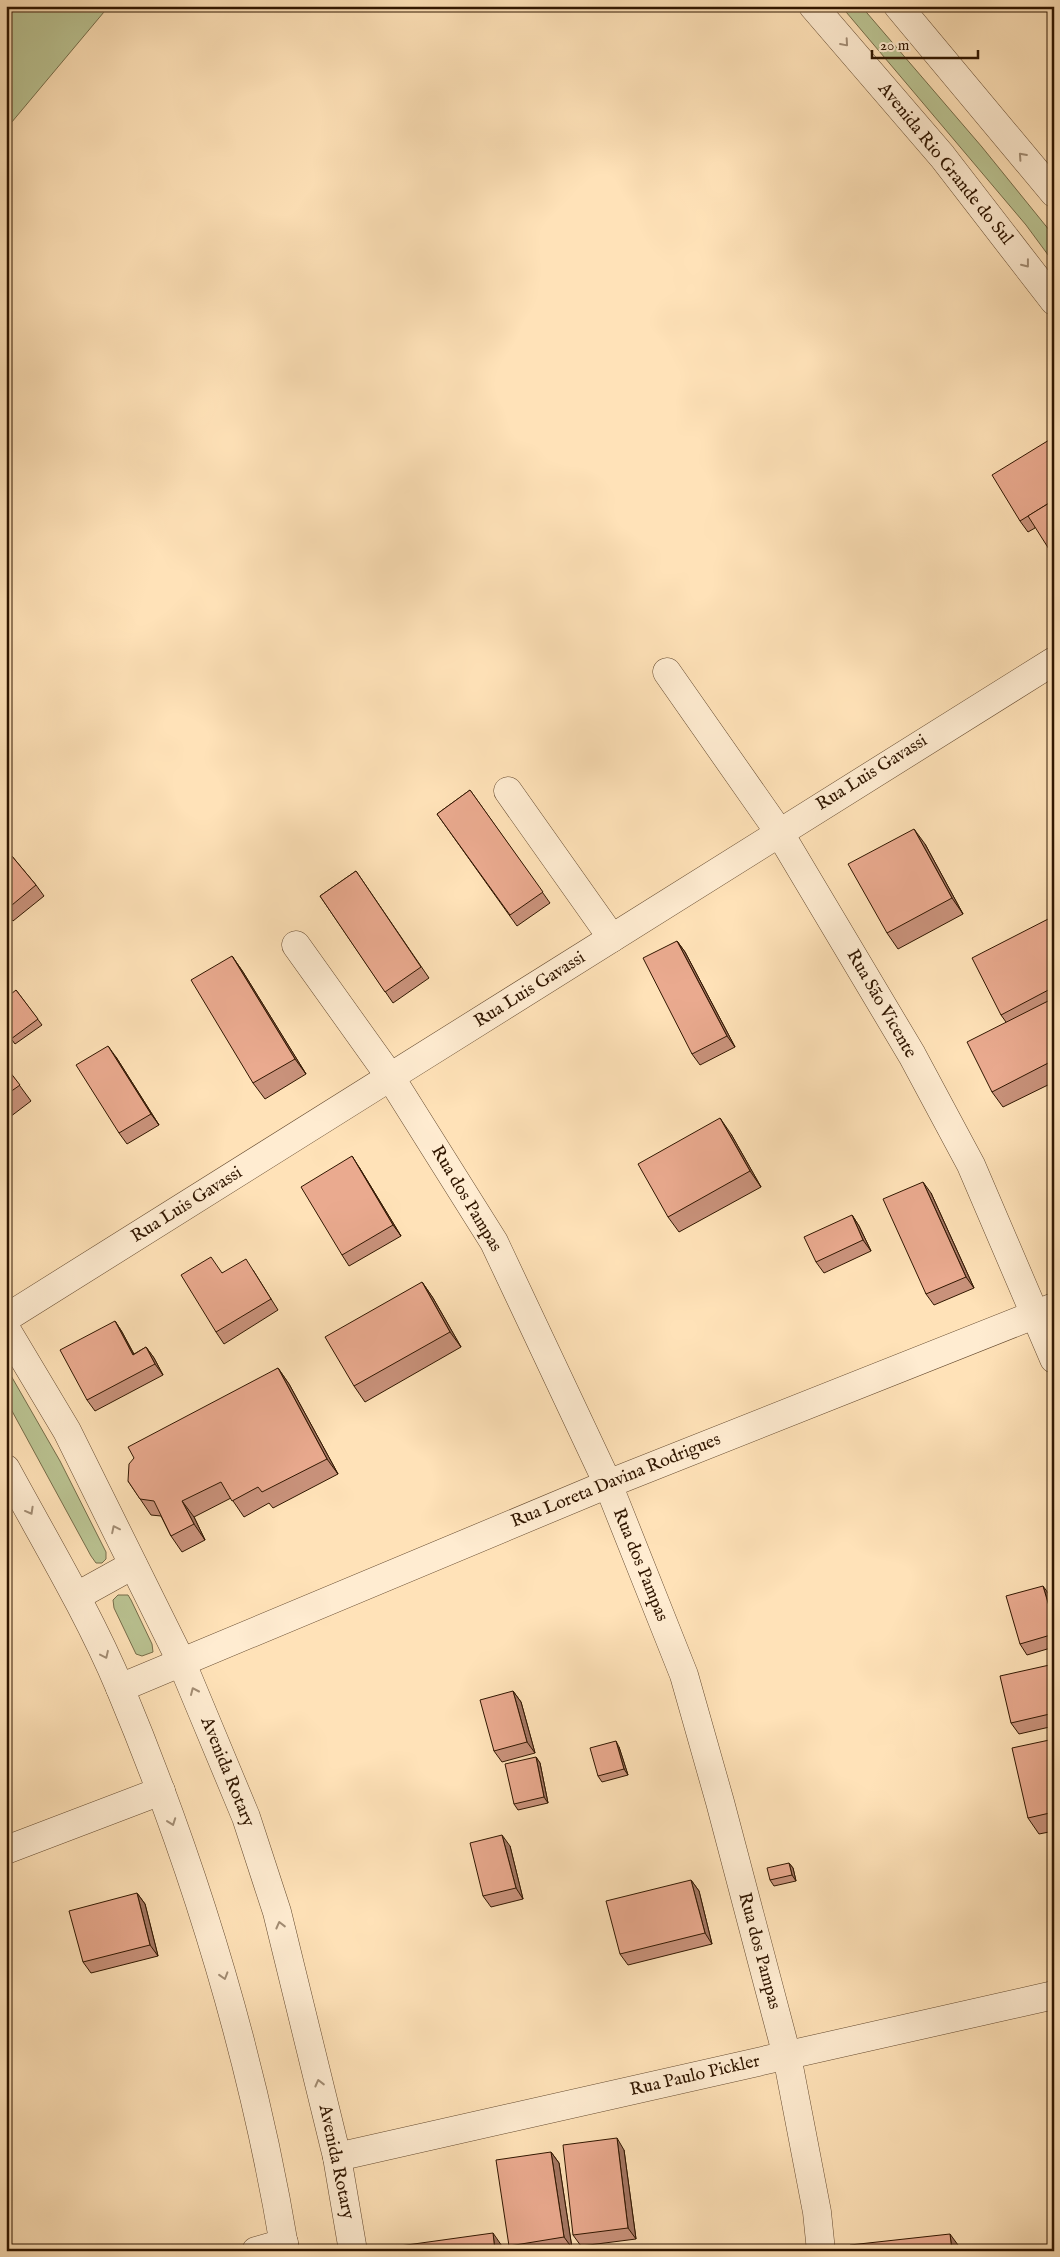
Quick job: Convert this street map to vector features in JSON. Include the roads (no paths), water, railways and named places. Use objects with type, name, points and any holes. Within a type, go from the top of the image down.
[{"type":"street","name":"Avenida Rio Grande do Sul","points":[[813,6],[942,156],[1054,301]]},
{"type":"street","points":[[898,6],[1054,193]]},
{"type":"street","name":"Rua Luis Gavassi","points":[[6,1318],[392,1078],[779,832],[1054,661]]},
{"type":"street","name":"Rua São Vicente","points":[[667,672],[779,832],[912,1055],[1045,1311],[1054,1359]]},
{"type":"street","points":[[508,791],[612,938]]},
{"type":"street","name":"Rua dos Pampas","points":[[296,945],[392,1078],[494,1242],[608,1484],[684,1675],[786,2056],[817,2212],[821,2251]]},
{"type":"street","name":"Rua Loreta Davina Rodrigues","points":[[120,1688],[608,1484],[1045,1311]]},
{"type":"street","name":"Avenida Rotary","points":[[6,1329],[67,1431],[181,1661],[246,1817],[277,1912],[337,2157],[353,2251]]},
{"type":"street","points":[[6,1469],[76,1596],[120,1688],[161,1791],[201,1902],[250,2073],[271,2167],[284,2247],[256,2251]]},
{"type":"street","points":[[76,1596],[133,1565]]},
{"type":"street","points":[[6,1850],[161,1791]]},
{"type":"street","name":"Rua Paulo Pickler","points":[[337,2157],[1054,1994]]}]
